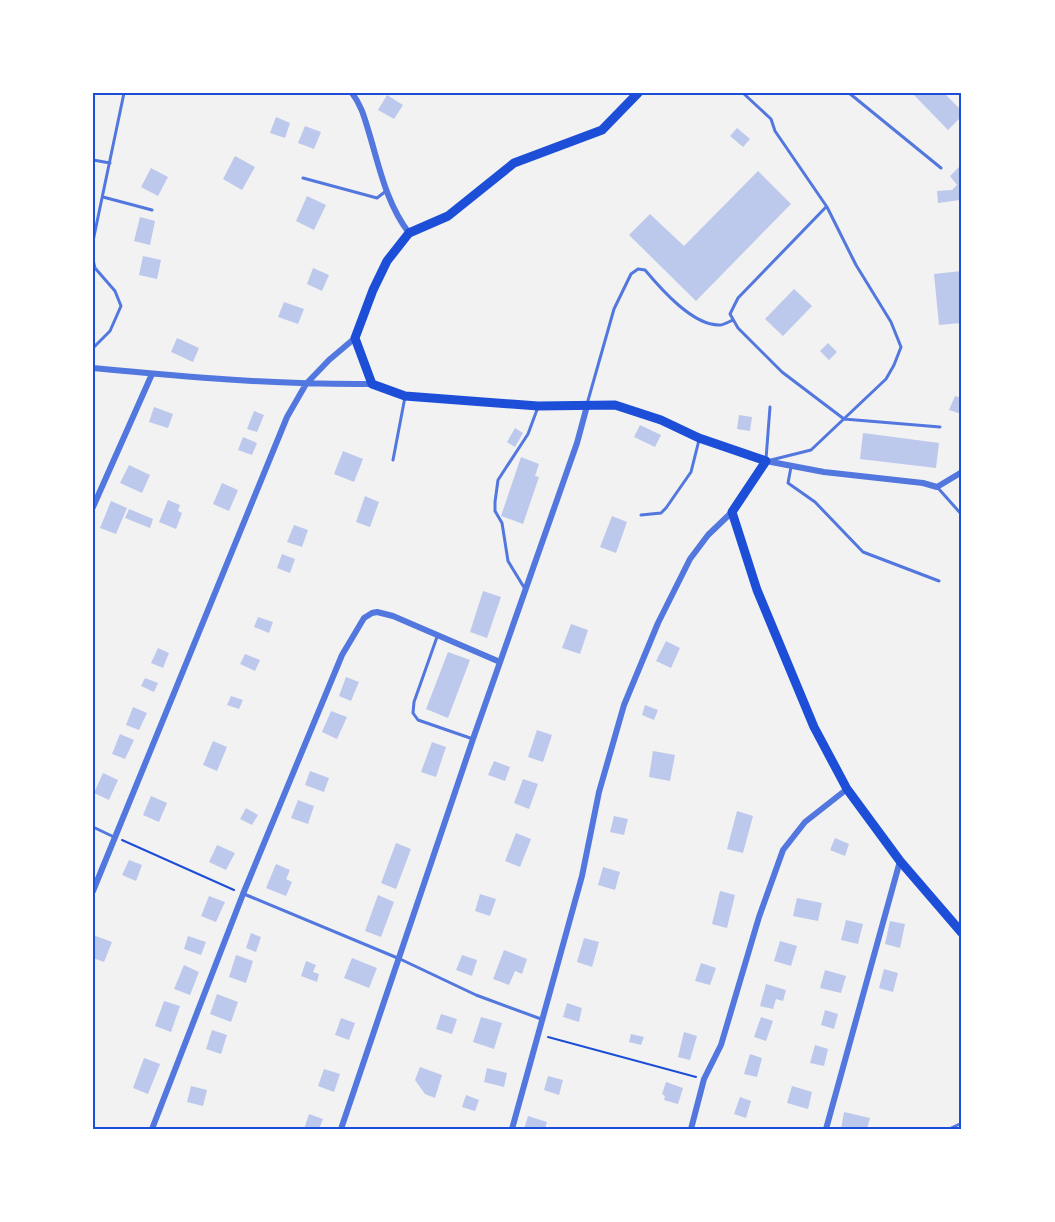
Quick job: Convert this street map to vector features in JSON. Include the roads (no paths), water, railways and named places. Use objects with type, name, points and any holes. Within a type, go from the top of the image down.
[{"type":"main road","points":[[638,93],[602,130],[514,163],[448,216],[409,232],[387,261],[355,338],[372,384],[405,396],[538,406],[615,405],[661,420],[699,438],[766,461],[732,512],[757,590],[814,727],[847,789],[900,861],[958,922],[962,933]]},
{"type":"street","points":[[352,93],[361,105],[396,216],[409,232]]},
{"type":"street","points":[[93,891],[287,417],[306,384],[355,338]]},
{"type":"street","points":[[93,368],[306,384],[372,384]]},
{"type":"street","points":[[93,507],[152,374]]},
{"type":"street","points":[[341,1129],[473,739],[577,442],[587,406]]},
{"type":"street","points":[[766,461],[824,472],[923,483],[937,487],[962,472]]},
{"type":"street","points":[[512,1129],[582,876],[600,792],[624,705],[658,622],[690,559],[708,535],[732,512]]},
{"type":"street","points":[[152,1129],[243,894],[342,656],[364,618],[377,612],[393,616],[500,662]]},
{"type":"street","points":[[690,1129],[704,1079],[721,1045],[759,917],[783,850],[805,822],[847,789]]},
{"type":"street","points":[[826,1129],[900,861]]},
{"type":"lane","points":[[93,241],[124,93]]},
{"type":"lane","points":[[743,93],[771,119],[781,141],[827,207],[856,265],[891,322],[901,347],[886,379],[811,450],[766,461],[770,407]]},
{"type":"lane","points":[[849,93],[941,168]]},
{"type":"lane","points":[[93,160],[110,163]]},
{"type":"lane","points":[[303,178],[377,198],[386,190]]},
{"type":"lane","points":[[103,197],[152,210]]},
{"type":"lane","points":[[827,207],[738,298],[730,314],[733,320],[738,328],[782,372],[844,419],[940,427]]},
{"type":"lane","points":[[93,260],[96,268],[115,291],[121,306],[110,331],[93,348]]},
{"type":"lane","points":[[587,406],[614,309],[631,274],[638,269],[645,270],[681,309],[705,321],[720,325],[733,320]]},
{"type":"lane","points":[[393,460],[405,396]]},
{"type":"lane","points":[[526,591],[508,561],[501,523],[495,511],[495,502],[498,480],[528,434],[538,406]]},
{"type":"lane","points":[[641,515],[661,513],[666,508],[692,472],[699,438]]},
{"type":"lane","points":[[790,465],[788,483],[815,502],[863,552],[939,581]]},
{"type":"lane","points":[[937,487],[962,515]]},
{"type":"lane","points":[[438,637],[414,702],[413,713],[418,720],[473,739]]},
{"type":"lane","points":[[93,827],[114,837]]},
{"type":"lane","points":[[243,894],[400,959],[476,995],[541,1018]]},
{"type":"lane","points":[[949,1129],[962,1123]]}]
